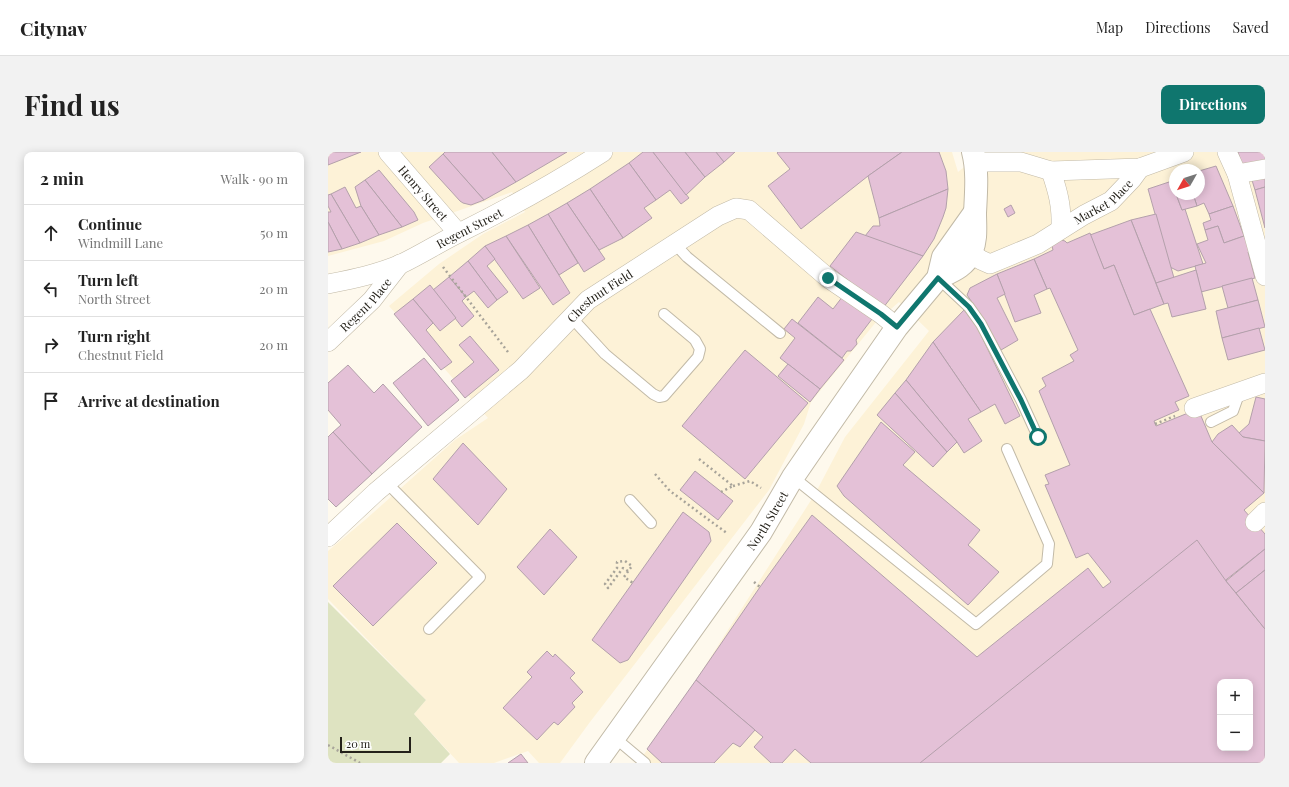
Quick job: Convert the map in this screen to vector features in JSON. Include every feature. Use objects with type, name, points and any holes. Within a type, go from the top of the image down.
[{"type":"main road","points":[[938,278],[958,268],[971,253],[975,239],[976,198],[974,157]]},
{"type":"main road","points":[[938,278],[943,257],[975,212]]},
{"type":"main road","name":"North Street","points":[[596,763],[761,532],[793,477],[897,327],[938,278]]},
{"type":"street","name":"Henry Street","points":[[388,152],[458,233]]},
{"type":"street","name":"Regent Street","points":[[328,284],[363,277],[400,264],[518,203],[603,152]]},
{"type":"street","name":"Market Place","points":[[974,157],[1017,157],[1051,171],[1140,168],[1184,152]]},
{"type":"street","points":[[1227,152],[1237,174],[1265,276]]},
{"type":"street","name":"Market Place","points":[[971,253],[990,264],[1038,244],[1084,214],[1111,201],[1140,168]]},
{"type":"street","points":[[1237,174],[1265,169]]},
{"type":"street","name":"Market Place","points":[[1051,171],[1059,196],[1061,229]]},
{"type":"street","name":"Chestnut Field","points":[[328,537],[387,483],[521,370],[588,300],[724,213],[736,208],[749,210],[828,278],[881,314],[897,327]]},
{"type":"street","name":"Regent Place","points":[[328,342],[372,300],[400,264]]},
{"type":"street","points":[[1194,408],[1265,383]]},
{"type":"lane","points":[[675,244],[687,257],[780,333]]},
{"type":"lane","points":[[938,278],[969,307],[981,324],[1021,400],[1038,437]]},
{"type":"lane","points":[[572,317],[605,354],[653,394],[659,397],[664,396],[698,357],[700,349],[695,340],[664,314]]},
{"type":"lane","points":[[1211,422],[1233,411],[1240,391]]},
{"type":"lane","points":[[793,477],[976,624],[1046,564],[1049,544],[1008,449]]},
{"type":"lane","points":[[387,483],[480,577],[428,629]]},
{"type":"lane","points":[[630,500],[651,523]]},
{"type":"lane","points":[[614,737],[645,763]]},
{"type":"path","points":[[431,249],[449,276],[521,370]]},
{"type":"path","points":[[699,459],[733,486]]},
{"type":"path","points":[[656,474],[670,491],[728,534]]},
{"type":"path","points":[[721,492],[733,486],[750,481],[761,488]]},
{"type":"path","points":[[628,571],[623,568],[608,588],[605,584],[617,568],[617,562],[625,561],[632,566],[624,577],[632,583]]},
{"type":"path","points":[[753,582],[760,587]]},
{"type":"path","points":[[328,745],[360,763]]},
{"type":"shaded area","points":[[328,152],[952,152],[958,172],[983,152],[1265,152],[1265,763],[638,763],[696,680],[815,494],[845,437],[929,331],[899,302],[876,322],[811,402],[804,424],[769,490],[560,763],[539,763],[528,751],[494,763],[459,763],[414,714],[426,700],[328,599],[328,551],[455,440],[488,418],[389,306],[439,264],[483,234],[525,212],[512,192],[423,223],[384,241],[328,256]]},
{"type":"green space","points":[[328,602],[426,700],[414,714],[450,754],[441,763],[328,763]]},
{"type":"building","points":[[328,152],[361,152],[328,165]]},
{"type":"building","points":[[445,152],[492,152],[516,182],[484,200],[443,154]]},
{"type":"building","points":[[492,152],[567,152],[516,182]]},
{"type":"building","points":[[643,152],[653,152],[689,198],[681,204],[670,190],[656,200],[629,163]]},
{"type":"building","points":[[653,152],[685,152],[705,177],[686,195]]},
{"type":"building","points":[[685,152],[716,152],[724,162],[705,177]]},
{"type":"building","points":[[716,152],[735,152],[724,162]]},
{"type":"building","points":[[902,152],[868,176],[801,229],[768,186],[790,169],[777,153]]},
{"type":"building","points":[[902,152],[939,152],[946,171],[948,189],[879,218],[868,176]]},
{"type":"building","points":[[1238,152],[1265,152],[1265,162],[1242,167]]},
{"type":"building","points":[[443,154],[484,200],[471,205],[463,203],[429,167]]},
{"type":"building","points":[[629,163],[656,200],[644,208],[652,218],[623,238],[590,189]]},
{"type":"building","points":[[1216,166],[1233,206],[1209,214],[1204,203],[1197,206],[1195,200],[1205,200],[1205,169]]},
{"type":"building","points":[[379,170],[414,212],[418,220],[402,227],[365,180]]},
{"type":"building","points":[[1265,174],[1265,187],[1255,190],[1251,177]]},
{"type":"building","points":[[365,180],[402,227],[379,235],[361,206],[355,187]]},
{"type":"building","points":[[1169,182],[1169,200],[1178,200],[1182,210],[1185,209],[1203,264],[1178,271],[1170,267],[1148,189]]},
{"type":"building","points":[[345,187],[356,208],[361,206],[379,235],[360,243],[331,194]]},
{"type":"building","points":[[1265,187],[1265,228],[1255,190]]},
{"type":"building","points":[[590,189],[623,238],[599,250],[567,203]]},
{"type":"building","points":[[948,189],[946,208],[943,217],[934,239],[923,256],[865,236],[873,226],[880,226],[879,218]]},
{"type":"building","points":[[331,194],[360,243],[342,249],[328,222],[328,212],[331,212],[328,206],[328,195]]},
{"type":"building","points":[[1178,200],[1195,200],[1197,206],[1182,210]]},
{"type":"building","points":[[567,203],[605,259],[584,272],[548,214]]},
{"type":"building","points":[[1011,205],[1015,213],[1008,217],[1004,209]]},
{"type":"building","points":[[1233,206],[1244,236],[1224,243],[1218,226],[1205,230],[1203,223],[1211,220],[1209,214]]},
{"type":"building","points":[[548,214],[578,263],[559,275],[528,225]]},
{"type":"building","points":[[1156,214],[1174,278],[1156,283],[1131,220]]},
{"type":"building","points":[[1131,220],[1164,304],[1134,315],[1114,265],[1104,269],[1090,235]]},
{"type":"building","points":[[328,222],[342,249],[328,252]]},
{"type":"building","points":[[528,225],[570,293],[553,305],[506,236]]},
{"type":"building","points":[[1218,226],[1224,243],[1244,236],[1250,251],[1248,252],[1255,278],[1201,292],[1195,266],[1206,263],[1197,244],[1208,240],[1205,230]]},
{"type":"building","points":[[856,232],[923,256],[883,308],[830,266]]},
{"type":"building","points":[[1090,233],[1104,269],[1114,265],[1134,315],[1150,309],[1189,396],[1175,402],[1179,410],[1154,421],[1156,426],[1198,409],[1212,442],[1264,493],[1244,510],[1265,534],[1265,549],[994,763],[811,763],[795,749],[782,763],[771,763],[754,747],[763,737],[696,680],[812,515],[977,657],[1088,568],[1103,588],[1111,582],[1088,553],[1076,558],[1045,485],[1049,484],[1045,475],[1070,465],[1039,391],[1046,386],[1042,378],[1074,361],[1070,355],[1078,350],[1050,288],[1047,289],[1034,259],[1053,250],[1052,246],[1061,240],[1067,243]]},
{"type":"building","points":[[506,236],[540,288],[523,299],[485,246]]},
{"type":"building","points":[[485,246],[495,259],[487,266],[508,292],[497,300],[468,261]]},
{"type":"building","points":[[1034,259],[1047,289],[1034,295],[1041,313],[1015,322],[997,274]]},
{"type":"building","points":[[468,261],[497,300],[488,308],[474,291],[466,297],[449,277]]},
{"type":"building","points":[[1196,270],[1206,309],[1172,317],[1168,303],[1164,304],[1156,283]]},
{"type":"building","points":[[997,274],[1005,294],[997,298],[1018,340],[1001,350],[983,318],[967,295],[970,288]]},
{"type":"building","points":[[449,277],[466,297],[462,301],[474,316],[462,327],[433,290]]},
{"type":"building","points":[[1252,278],[1258,300],[1228,308],[1222,286]]},
{"type":"building","points":[[430,285],[456,318],[440,331],[413,299]]},
{"type":"building","points":[[843,296],[872,319],[856,340],[857,344],[851,351],[847,351],[842,358],[798,323],[818,297],[833,309]]},
{"type":"building","points":[[413,299],[433,323],[426,330],[452,362],[441,370],[394,314]]},
{"type":"building","points":[[1258,300],[1265,327],[1222,338],[1216,311]]},
{"type":"building","points":[[964,310],[977,327],[1020,416],[1005,424],[995,404],[981,412],[933,342]]},
{"type":"building","points":[[792,319],[844,360],[820,389],[780,358],[795,338],[784,329]]},
{"type":"building","points":[[1259,328],[1265,350],[1228,360],[1222,338]]},
{"type":"building","points":[[470,336],[499,370],[465,398],[451,381],[474,362],[459,345]]},
{"type":"building","points":[[933,342],[981,412],[968,419],[982,441],[964,453],[957,442],[906,380]]},
{"type":"building","points":[[745,350],[808,403],[745,479],[682,426]]},
{"type":"building","points":[[424,358],[459,400],[428,426],[393,383]]},
{"type":"building","points":[[788,364],[820,389],[810,402],[778,376]]},
{"type":"building","points":[[348,365],[374,393],[383,384],[422,427],[372,474],[333,432],[341,425],[328,410],[328,383]]},
{"type":"building","points":[[906,380],[957,442],[947,452],[895,393]]},
{"type":"building","points":[[895,393],[947,452],[933,467],[877,415]]},
{"type":"building","points":[[1256,397],[1265,399],[1265,441],[1243,437],[1239,433],[1249,424]]},
{"type":"building","points":[[881,422],[915,452],[903,465],[980,530],[968,545],[999,572],[968,605],[844,496],[837,486]]},
{"type":"building","points":[[1232,425],[1243,437],[1265,441],[1264,493],[1212,442],[1218,434]]},
{"type":"building","points":[[333,432],[372,474],[336,507],[328,499],[328,437]]},
{"type":"building","points":[[463,443],[507,489],[478,525],[433,479]]},
{"type":"building","points":[[695,471],[733,501],[718,520],[680,490]]},
{"type":"building","points":[[683,512],[709,532],[711,541],[628,660],[620,663],[592,640]]},
{"type":"building","points":[[397,523],[437,563],[373,626],[333,586]]},
{"type":"building","points":[[550,529],[577,557],[544,595],[517,567]]},
{"type":"building","points":[[1197,540],[1226,581],[1265,629],[1265,763],[920,763]]},
{"type":"building","points":[[1265,549],[1265,570],[1236,593],[1226,581]]},
{"type":"building","points":[[1265,570],[1265,629],[1236,593]]},
{"type":"building","points":[[547,651],[553,657],[555,654],[575,673],[570,678],[583,692],[572,703],[575,707],[558,725],[554,722],[537,740],[503,708],[532,677],[527,672]]},
{"type":"building","points":[[696,680],[755,730],[740,747],[733,743],[714,763],[662,763],[647,749]]},
{"type":"building","points":[[521,754],[528,763],[508,763]]},
{"type":"route","points":[[828,278],[881,314],[897,327],[938,278],[969,307],[981,324],[1021,400],[1038,437]]}]
